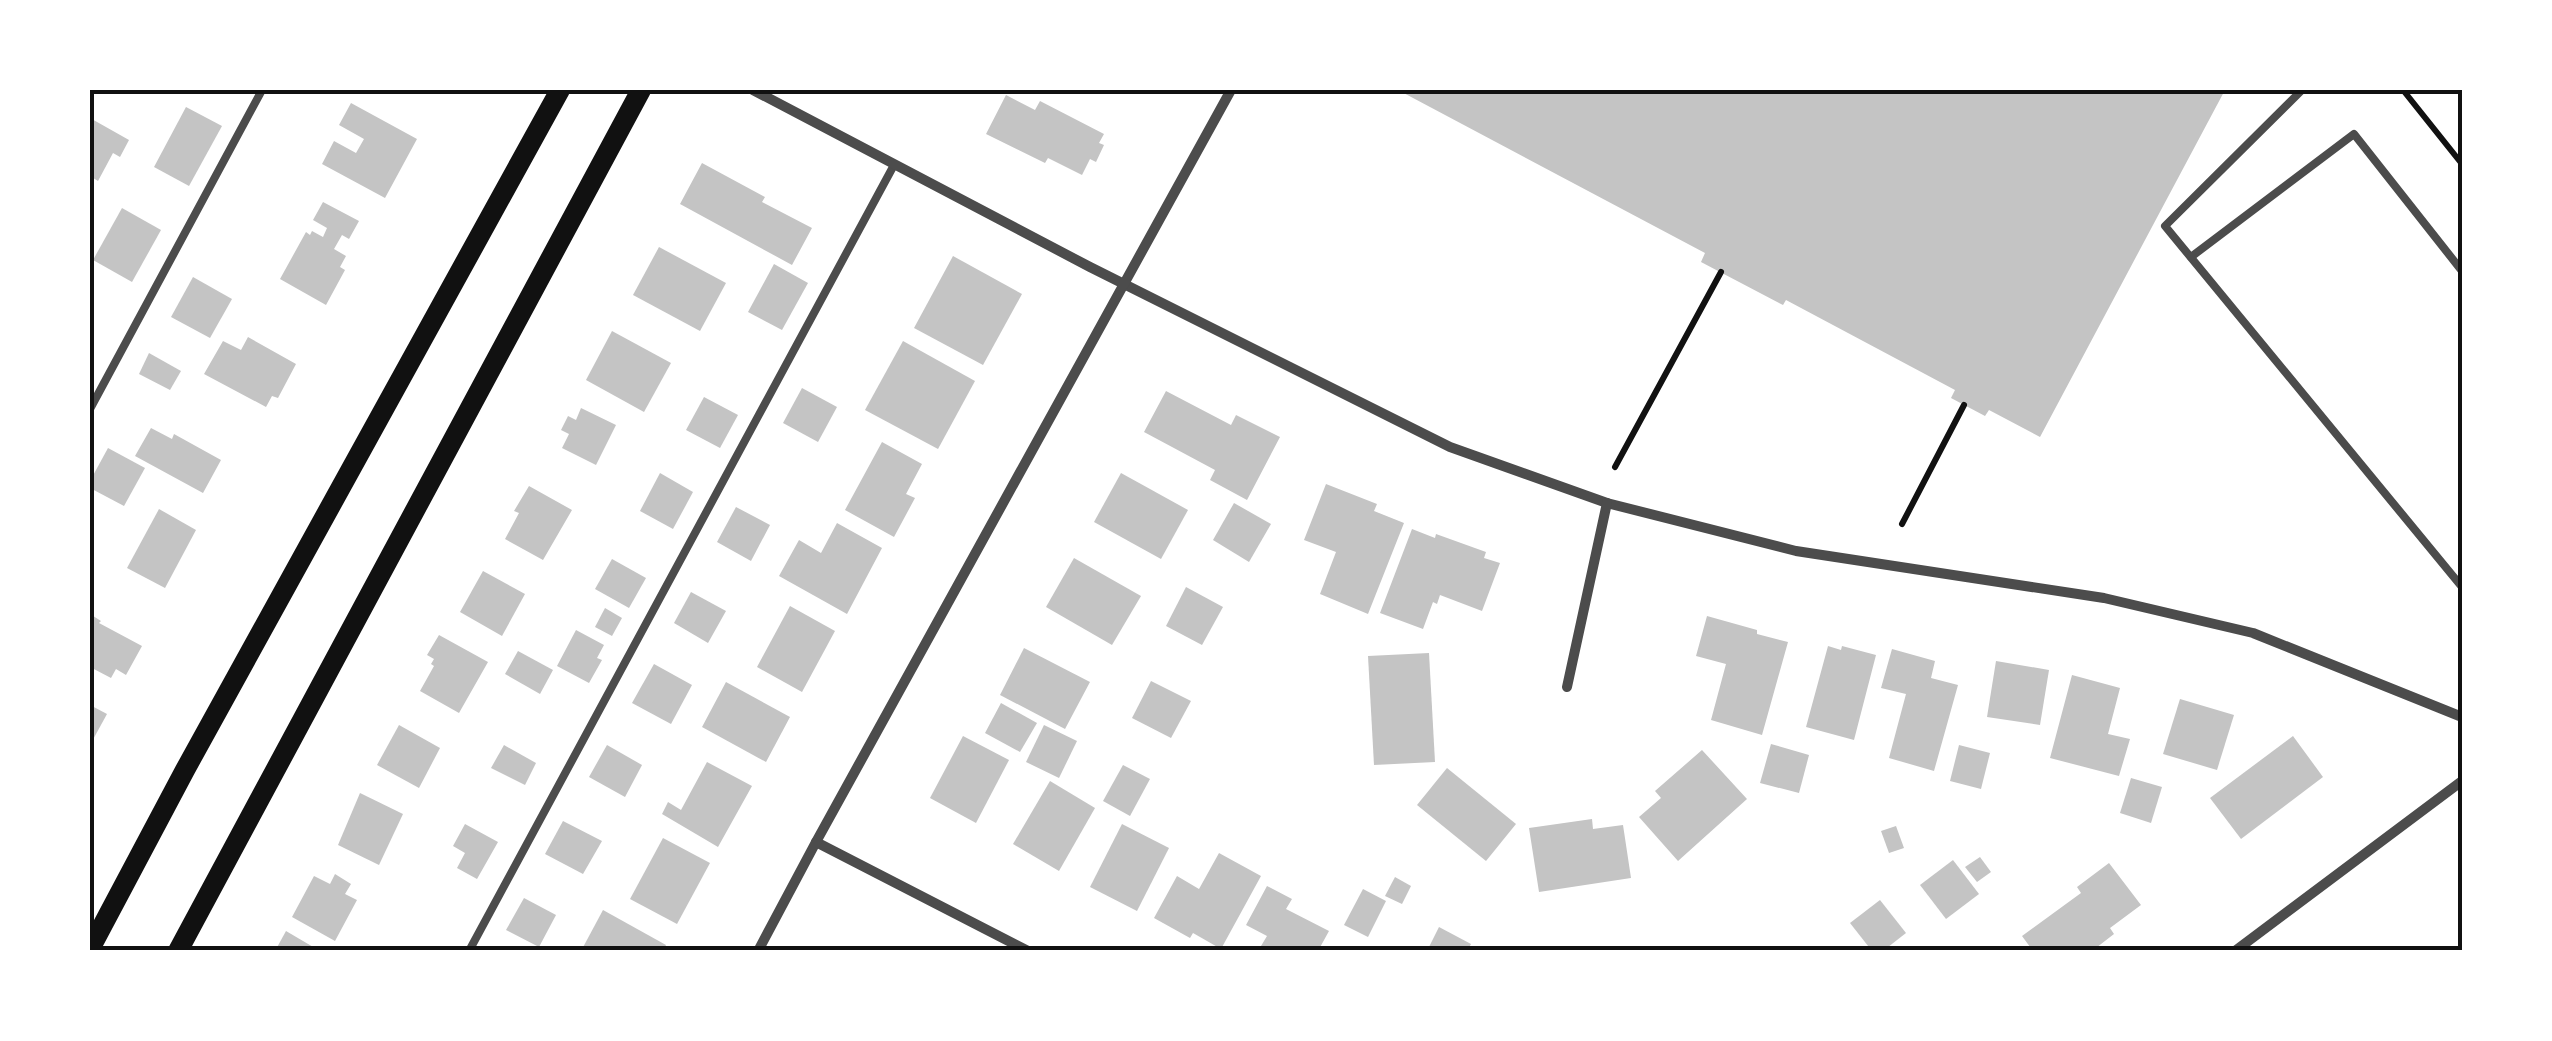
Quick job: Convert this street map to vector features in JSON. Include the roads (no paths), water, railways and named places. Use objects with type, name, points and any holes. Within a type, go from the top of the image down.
[{"type":"main road","points":[[90,949],[560,90]]},
{"type":"main road","points":[[178,951],[642,90]]},
{"type":"street","points":[[753,90],[1124,284],[1450,447],[1607,503],[1796,551],[2104,598],[2253,632],[2462,716]]},
{"type":"street","points":[[758,951],[1231,90]]},
{"type":"street","points":[[1567,687],[1607,503]]},
{"type":"street","points":[[2235,951],[2462,780]]},
{"type":"street","points":[[816,842],[1028,951]]},
{"type":"lane","points":[[90,410],[262,90]]},
{"type":"lane","points":[[2302,90],[2166,226],[2462,587]]},
{"type":"lane","points":[[2192,257],[2354,134],[2462,271]]},
{"type":"lane","points":[[469,951],[894,165]]}]
